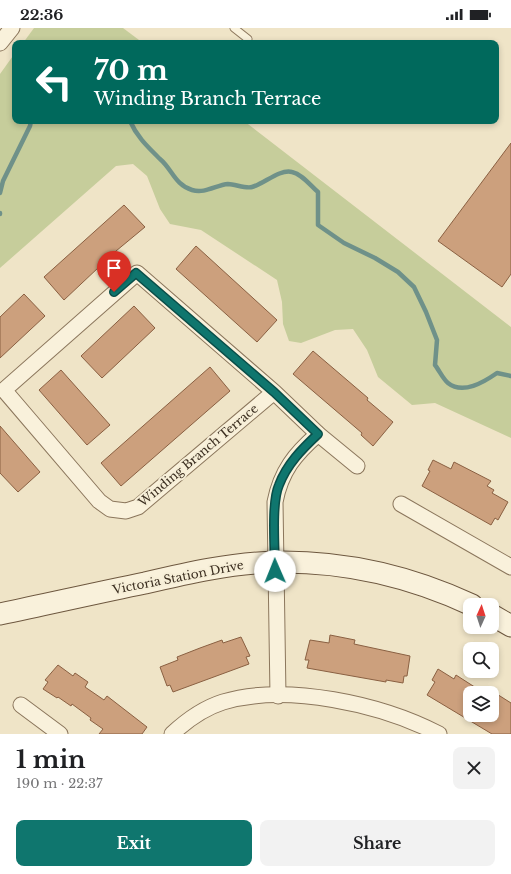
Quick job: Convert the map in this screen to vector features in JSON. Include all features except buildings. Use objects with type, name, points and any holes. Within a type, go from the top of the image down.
[{"type":"street","points":[[0,43],[12,28]]},
{"type":"street","name":"Winding Branch Terrace","points":[[274,392],[158,491],[138,507],[126,511],[110,509],[99,500],[4,390],[136,273],[274,392],[318,434],[357,466]]},
{"type":"street","points":[[278,696],[275,502],[278,486],[289,465],[318,434]]},
{"type":"street","points":[[401,504],[511,567]]},
{"type":"street","name":"Victoria Station Drive","points":[[0,614],[210,568],[275,562],[308,562],[348,566],[415,582],[463,601]]},
{"type":"street","points":[[499,619],[511,626]]},
{"type":"street","points":[[172,734],[184,723],[203,710],[222,702],[242,697],[278,696],[308,697],[343,702],[403,718],[439,734]]},
{"type":"street","points":[[21,706],[60,734]]},
{"type":"lane","points":[[234,28],[248,39]]},
{"type":"green space","points":[[34,28],[123,28],[139,40],[25,40]]},
{"type":"green space","points":[[12,57],[12,124],[248,124],[511,327],[511,438],[435,403],[412,405],[378,377],[367,350],[353,329],[335,330],[301,343],[289,341],[283,324],[282,302],[277,280],[201,230],[170,224],[160,209],[147,176],[133,164],[116,166],[0,268],[0,74]]},
{"type":"waterway","points":[[0,193],[3,181],[30,124]]},
{"type":"waterway","points":[[132,124],[139,137],[164,163],[178,181],[186,188],[192,190],[201,191],[228,184],[250,187],[282,173],[296,173],[306,180],[318,192],[318,225],[344,243],[375,258],[398,272],[414,287],[437,340],[435,365],[448,383],[460,388],[473,386],[497,373],[511,376]]},
{"type":"route","points":[[114,292],[136,273],[274,392],[318,434],[307,444],[289,465],[278,486],[275,502],[275,571]]}]
